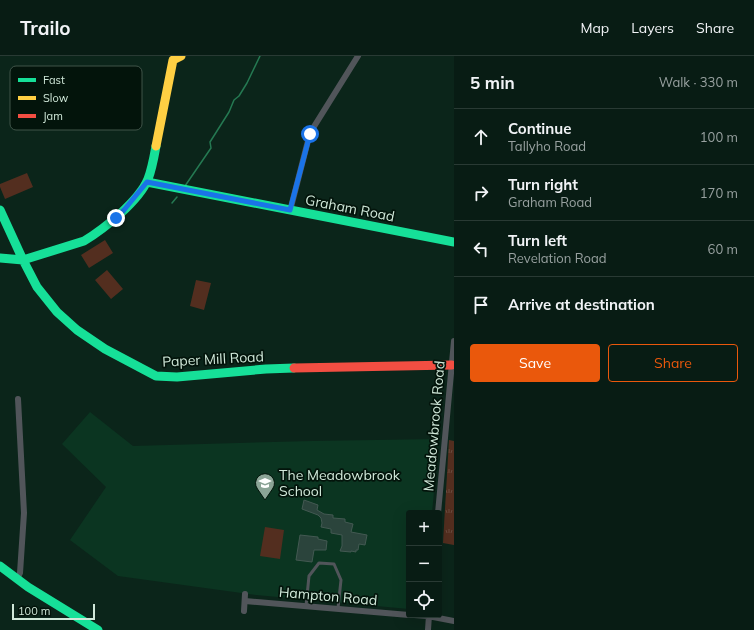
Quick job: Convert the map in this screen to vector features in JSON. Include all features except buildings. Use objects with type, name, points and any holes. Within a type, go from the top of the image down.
[{"type":"street","points":[[290,210],[310,134],[358,56]]},
{"type":"street","points":[[0,258],[23,260],[84,241],[124,210],[147,182],[152,166],[175,58]]},
{"type":"street","name":"Graham Road","points":[[147,182],[454,242]]},
{"type":"street","name":"Paper Mill Road","points":[[0,210],[37,287],[57,312],[77,330],[105,349],[156,376],[178,377],[266,369],[452,365]]},
{"type":"street","name":"Meadowbrook Road","points":[[438,510],[454,341]]},
{"type":"street","points":[[17,578],[20,573],[24,513],[18,399]]},
{"type":"street","points":[[0,566],[28,587],[98,630]]},
{"type":"street","points":[[244,611],[245,594]]},
{"type":"street","name":"Hampton Road","points":[[245,601],[406,615]]},
{"type":"street","points":[[428,630],[429,618]]},
{"type":"street","points":[[439,618],[454,621]]},
{"type":"lane","points":[[306,606],[309,576],[319,563],[334,564],[341,580],[338,609]]},
{"type":"shaded area","name":"The Meadowbrook School","points":[[90,412],[133,446],[439,439],[432,510],[406,510],[406,609],[256,595],[118,576],[70,540],[106,487],[62,444]]},
{"type":"green space","points":[[27,173],[33,187],[5,199],[0,184]]},
{"type":"green space","points":[[105,240],[113,253],[89,268],[81,255]]},
{"type":"green space","points":[[107,270],[123,289],[111,299],[95,280]]},
{"type":"green space","points":[[196,280],[211,283],[204,310],[190,306]]},
{"type":"green space","points":[[449,440],[454,441],[454,545],[443,543]]},
{"type":"green space","points":[[265,527],[284,530],[280,559],[260,556]]},
{"type":"waterway","points":[[185,186],[211,148],[210,142],[229,112],[234,100],[239,96],[247,83],[260,56]]},
{"type":"waterway","points":[[172,203],[177,197]]},
{"type":"traffic: fast","points":[[0,210],[23,260],[84,241],[111,222],[137,196],[148,179],[156,146]]},
{"type":"traffic: fast","points":[[147,182],[454,242]]},
{"type":"traffic: fast","points":[[0,258],[23,260],[37,287],[57,312],[77,330],[105,349],[156,376],[177,377],[294,368]]},
{"type":"traffic: fast","points":[[0,566],[28,587],[98,630]]},
{"type":"traffic: slow","points":[[156,146],[173,60],[181,56]]},
{"type":"traffic: jam","points":[[294,368],[452,365]]},
{"type":"place","name":"The Meadowbrook School","points":[[265,500]]},
{"type":"route","points":[[116,218],[147,182],[290,210],[310,134]]}]
